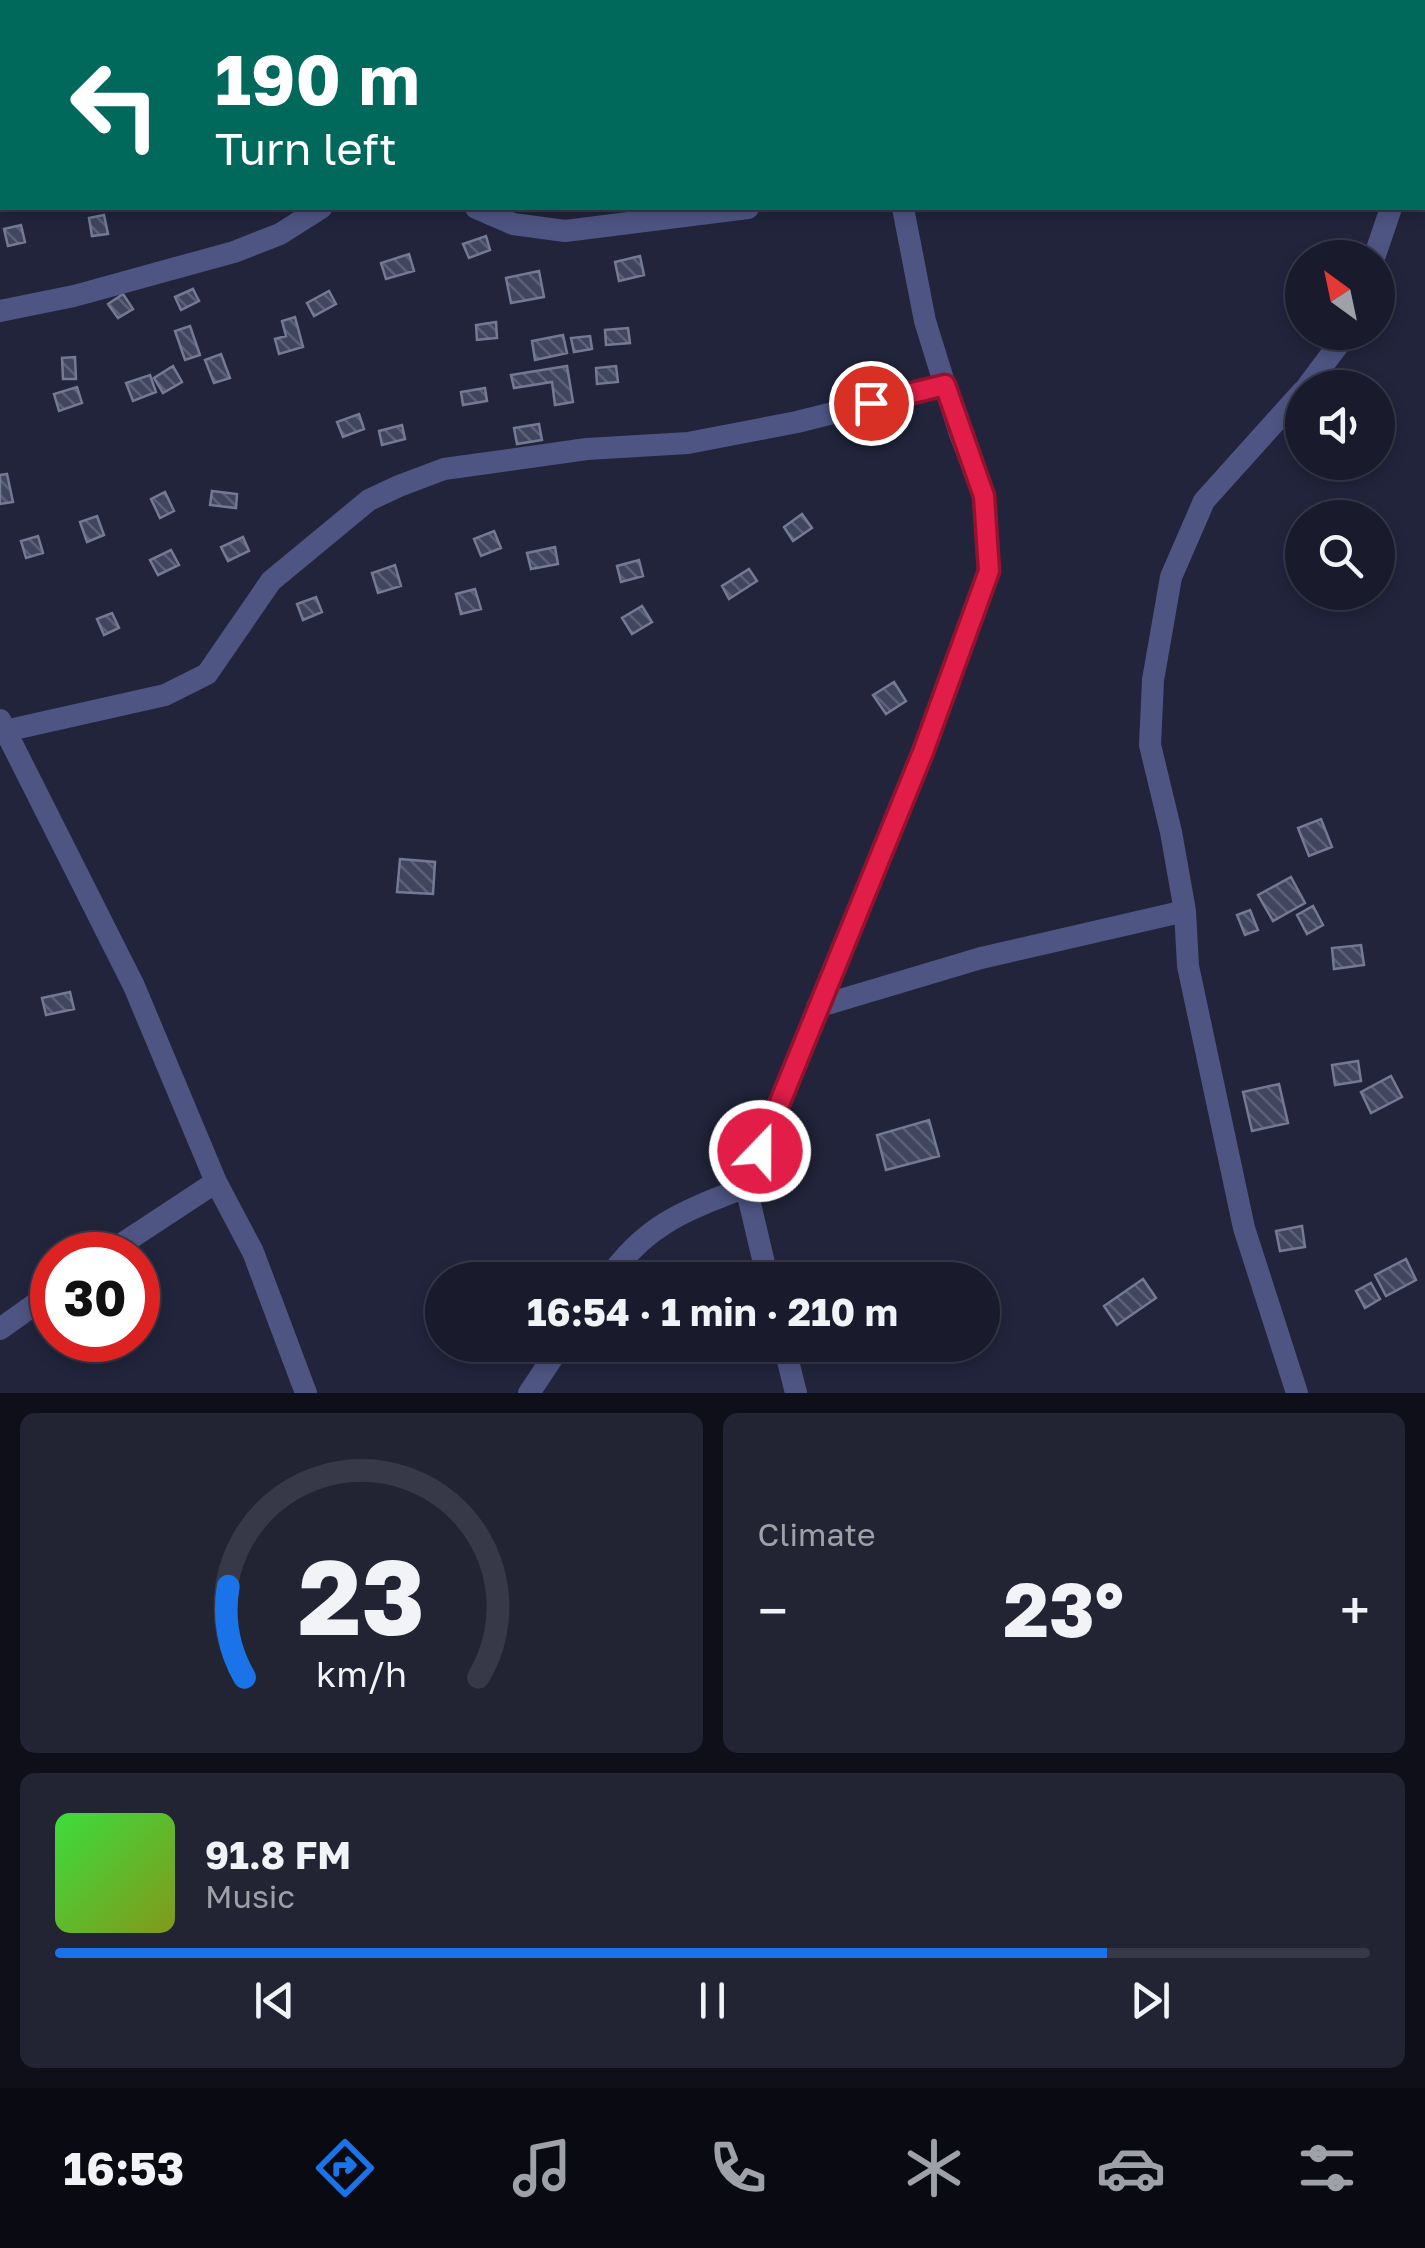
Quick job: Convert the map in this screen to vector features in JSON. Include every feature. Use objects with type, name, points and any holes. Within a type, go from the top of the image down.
[{"type":"street","points":[[0,311],[74,296],[234,252],[280,234],[318,210]]},
{"type":"street","points":[[481,210],[513,224],[565,231],[732,210]]},
{"type":"street","points":[[764,1262],[746,1187],[923,752],[989,571],[984,496],[925,321],[903,210]]},
{"type":"street","points":[[1380,240],[1390,210]]},
{"type":"street","points":[[1319,370],[1334,350]]},
{"type":"street","points":[[306,1393],[252,1252],[216,1182],[134,986],[3,726],[165,695],[207,674],[271,580],[369,500],[444,469],[587,449],[688,443],[797,422],[945,385]]},
{"type":"street","points":[[1285,411],[1204,501],[1172,577],[1152,680],[1150,745],[1185,911],[1188,966],[1244,1228],[1297,1393]]},
{"type":"street","points":[[817,1007],[981,958],[1185,911]]},
{"type":"street","points":[[140,1232],[216,1182]]},
{"type":"street","points":[[619,1262],[627,1251],[676,1214],[746,1187]]},
{"type":"street","points":[[0,1330],[30,1308]]},
{"type":"street","points":[[529,1393],[550,1362]]},
{"type":"street","points":[[788,1362],[796,1393]]},
{"type":"building","points":[[104,215],[108,234],[92,236],[89,218]]},
{"type":"building","points":[[21,225],[25,242],[8,246],[4,229]]},
{"type":"building","points":[[486,236],[490,250],[469,258],[463,244]]},
{"type":"building","points":[[409,254],[414,271],[386,279],[381,263]]},
{"type":"building","points":[[640,256],[644,275],[619,281],[615,262]]},
{"type":"building","points":[[539,271],[544,297],[511,303],[506,278]]},
{"type":"building","points":[[193,289],[199,301],[181,310],[175,297]]},
{"type":"building","points":[[329,291],[336,304],[314,316],[307,303]]},
{"type":"building","points":[[123,294],[133,309],[118,318],[108,304]]},
{"type":"building","points":[[295,317],[303,347],[279,354],[275,339],[286,336],[282,321]]},
{"type":"building","points":[[496,322],[497,338],[477,340],[476,325]]},
{"type":"building","points":[[190,326],[200,355],[185,360],[175,331]]},
{"type":"building","points":[[628,328],[630,343],[606,345],[605,330]]},
{"type":"building","points":[[563,335],[567,353],[535,360],[532,341]]},
{"type":"building","points":[[590,336],[592,349],[574,352],[571,338]]},
{"type":"building","points":[[221,354],[230,378],[214,383],[205,360]]},
{"type":"building","points":[[75,357],[76,379],[63,379],[62,358]]},
{"type":"building","points":[[173,366],[182,382],[163,393],[154,378]]},
{"type":"building","points":[[567,366],[573,402],[555,405],[552,382],[514,388],[511,375]]},
{"type":"building","points":[[616,366],[618,382],[597,384],[596,368]]},
{"type":"building","points":[[150,375],[156,392],[133,401],[126,383]]},
{"type":"building","points":[[77,387],[82,403],[59,411],[54,394]]},
{"type":"building","points":[[485,388],[487,401],[463,405],[461,392]]},
{"type":"building","points":[[359,414],[364,429],[343,437],[337,422]]},
{"type":"building","points":[[539,424],[542,440],[517,444],[514,428]]},
{"type":"building","points":[[402,425],[405,439],[382,445],[379,431]]},
{"type":"building","points":[[7,474],[13,502],[0,504],[0,475]]},
{"type":"building","points":[[212,491],[237,494],[236,508],[210,505]]},
{"type":"building","points":[[165,492],[174,511],[160,518],[151,499]]},
{"type":"building","points":[[802,514],[812,528],[793,541],[784,527]]},
{"type":"building","points":[[97,516],[104,535],[87,542],[80,522]]},
{"type":"building","points":[[494,531],[501,548],[481,556],[474,539]]},
{"type":"building","points":[[38,536],[43,553],[26,558],[21,541]]},
{"type":"building","points":[[243,537],[249,551],[228,561],[221,547]]},
{"type":"building","points":[[555,547],[558,564],[531,569],[527,553]]},
{"type":"building","points":[[171,550],[179,565],[158,575],[150,560]]},
{"type":"building","points":[[639,560],[643,576],[621,582],[617,566]]},
{"type":"building","points":[[395,565],[401,586],[378,593],[372,573]]},
{"type":"building","points":[[749,569],[757,581],[729,599],[722,586]]},
{"type":"building","points":[[475,589],[481,609],[461,614],[456,594]]},
{"type":"building","points":[[316,597],[322,612],[303,620],[297,604]]},
{"type":"building","points":[[642,606],[652,622],[632,634],[622,618]]},
{"type":"building","points":[[112,613],[119,628],[104,635],[97,619]]},
{"type":"building","points":[[894,682],[906,701],[886,714],[873,695]]},
{"type":"building","points":[[1321,819],[1332,847],[1309,856],[1298,828]]},
{"type":"building","points":[[400,859],[435,862],[433,894],[397,892]]},
{"type":"building","points":[[1291,877],[1305,903],[1273,921],[1258,895]]},
{"type":"building","points":[[1313,906],[1323,925],[1307,934],[1297,915]]},
{"type":"building","points":[[1250,910],[1258,930],[1245,935],[1237,915]]},
{"type":"building","points":[[1361,945],[1364,965],[1334,969],[1332,948]]},
{"type":"building","points":[[70,992],[74,1009],[46,1015],[42,998]]},
{"type":"building","points":[[1358,1061],[1361,1081],[1335,1085],[1332,1065]]},
{"type":"building","points":[[1391,1076],[1402,1097],[1371,1113],[1361,1092]]},
{"type":"building","points":[[1279,1084],[1288,1123],[1252,1131],[1243,1092]]},
{"type":"building","points":[[929,1120],[939,1156],[886,1170],[877,1135]]},
{"type":"building","points":[[1302,1226],[1305,1247],[1280,1251],[1276,1231]]},
{"type":"building","points":[[1406,1259],[1416,1280],[1386,1296],[1375,1275]]},
{"type":"building","points":[[1143,1279],[1156,1298],[1117,1325],[1104,1306]]},
{"type":"building","points":[[1371,1283],[1380,1299],[1365,1308],[1356,1291]]},
{"type":"route","points":[[760,1151],[923,752],[989,571],[984,496],[945,385],[871,403]]}]
